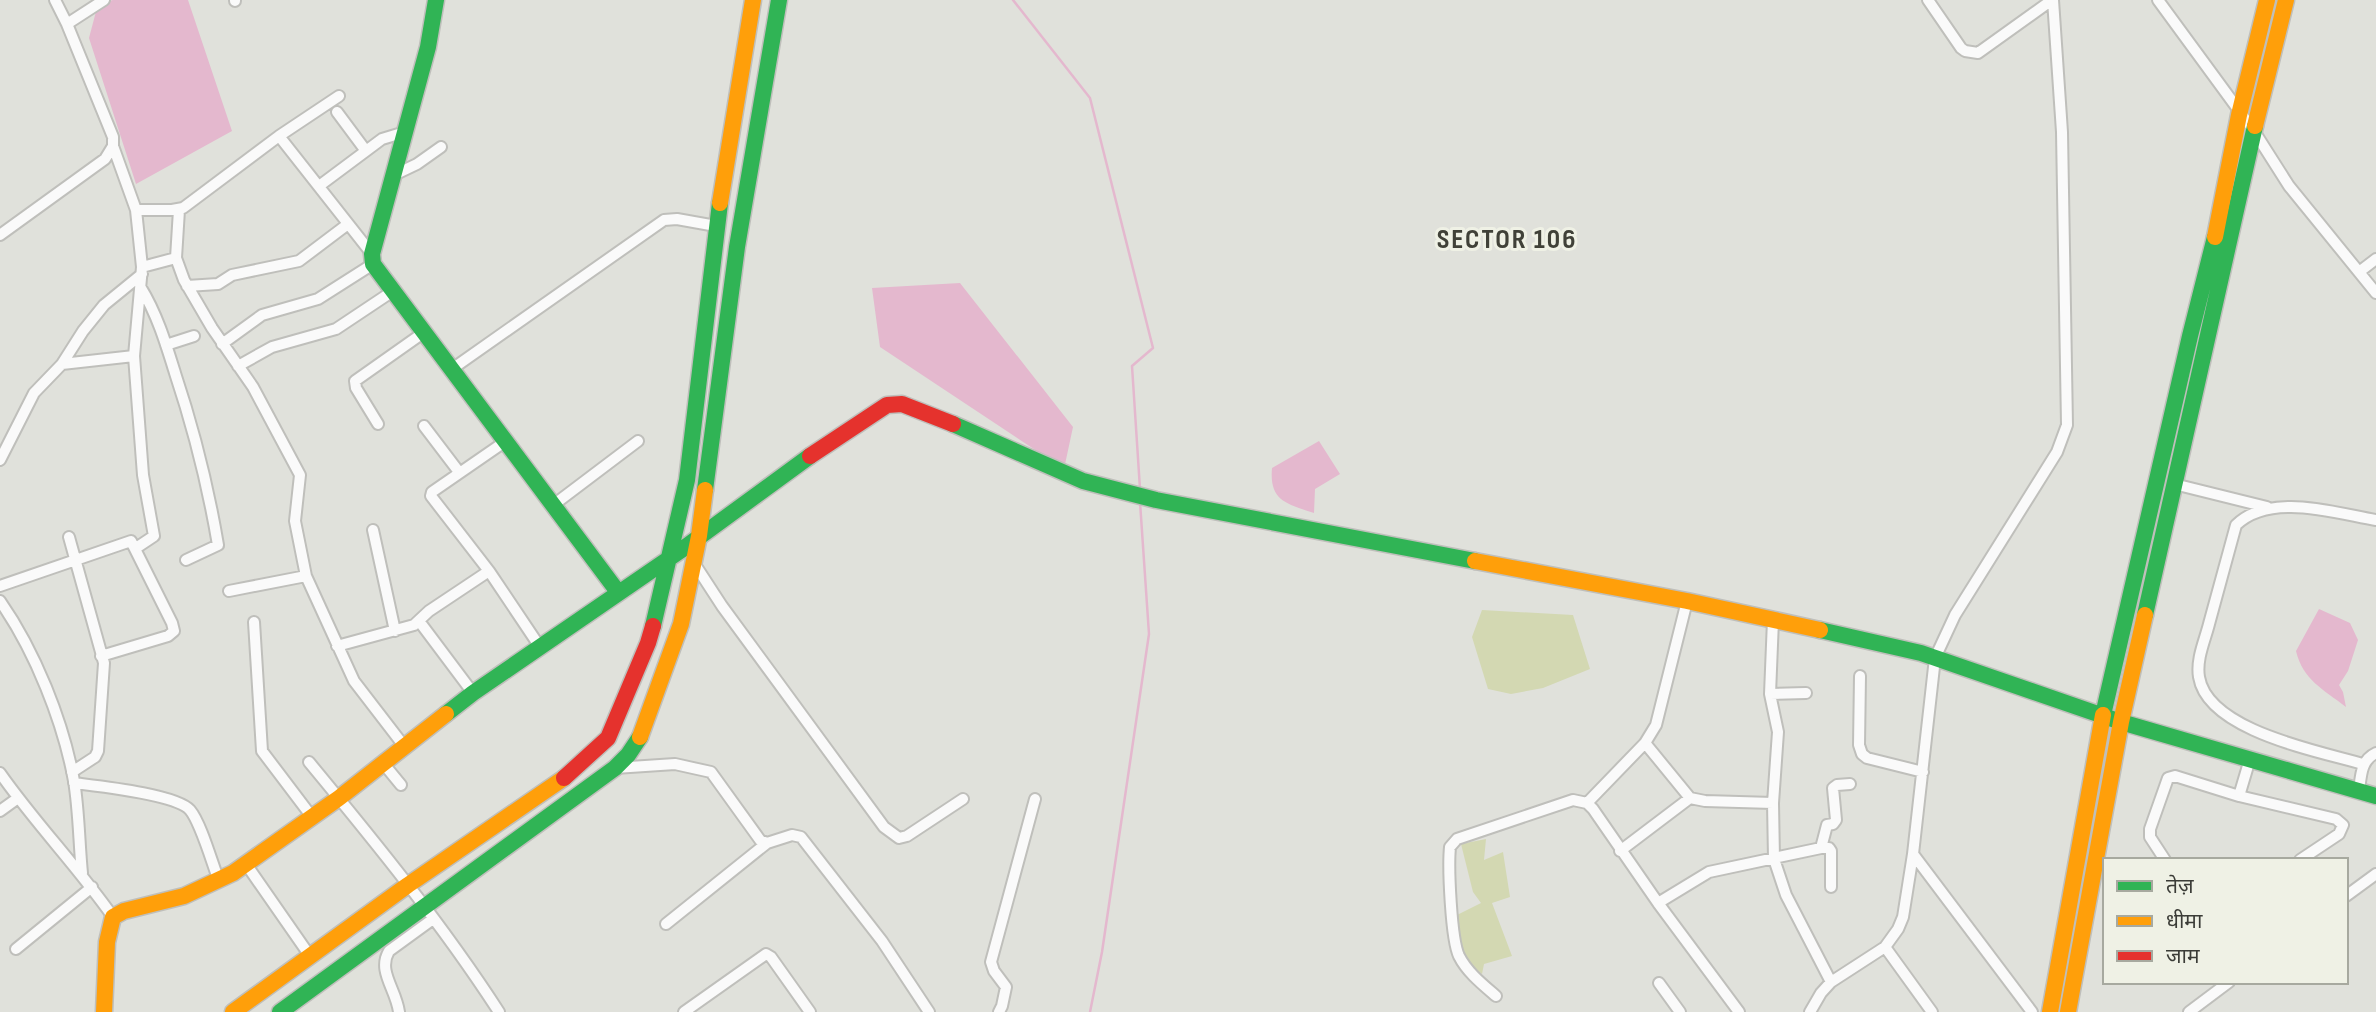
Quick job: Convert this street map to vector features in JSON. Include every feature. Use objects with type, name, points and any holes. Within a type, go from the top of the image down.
[{"type":"street","points":[[55,0],[113,138],[113,146],[136,210],[142,288],[134,356],[142,475],[154,536],[136,548]]},
{"type":"street","points":[[67,24],[104,0]]},
{"type":"street","points":[[222,344],[262,315],[318,299],[372,259],[428,47],[436,0]]},
{"type":"street","points":[[233,1012],[408,885],[573,772],[608,738],[648,643],[670,557],[691,456],[716,226],[753,0]]},
{"type":"street","points":[[280,1012],[429,913],[615,768],[640,737],[672,654],[694,563],[739,235],[779,0]]},
{"type":"street","points":[[1928,0],[1961,48],[1973,53],[1983,50],[2052,0]]},
{"type":"street","points":[[1810,1012],[1831,982],[1885,947],[1898,929],[1903,917],[1913,854],[1935,658],[1955,615],[2057,452],[2067,425],[2062,132],[2052,0]]},
{"type":"street","points":[[2158,0],[2254,131],[2289,186],[2376,293]]},
{"type":"street","points":[[2050,1012],[2103,716],[2214,242],[2240,113],[2267,0]]},
{"type":"street","points":[[2068,1012],[2121,722],[2286,0]]},
{"type":"street","points":[[136,210],[178,210],[339,96]]},
{"type":"street","points":[[337,112],[366,151]]},
{"type":"street","points":[[318,186],[382,139],[405,132]]},
{"type":"street","points":[[279,136],[348,224],[503,443],[618,592]]},
{"type":"street","points":[[0,235],[105,159],[113,146]]},
{"type":"street","points":[[394,174],[417,164],[440,147]]},
{"type":"street","points":[[178,210],[176,258],[187,286],[222,344],[253,387],[300,475],[295,521],[306,576],[337,646],[364,697],[404,746]]},
{"type":"street","points":[[452,369],[664,220],[677,219],[716,226]]},
{"type":"street","points":[[187,286],[218,284],[232,275],[299,261],[348,224]]},
{"type":"street","points":[[0,460],[34,393],[62,363],[104,305],[142,271],[176,258]]},
{"type":"street","points":[[2359,272],[2376,259]]},
{"type":"street","points":[[142,288],[166,345],[201,455],[218,545],[186,560]]},
{"type":"street","points":[[238,366],[272,347],[336,329],[393,291]]},
{"type":"street","points":[[378,424],[355,382],[423,333]]},
{"type":"street","points":[[166,345],[194,336]]},
{"type":"street","points":[[62,363],[134,356]]},
{"type":"street","points":[[113,917],[184,896],[219,881],[246,864],[312,817],[472,693],[670,557],[877,409],[894,404],[920,410],[1074,478],[1137,496],[1687,601],[1935,658],[2121,722],[2376,796]]},
{"type":"street","points":[[424,426],[459,472]]},
{"type":"street","points":[[552,506],[638,441]]},
{"type":"street","points":[[503,443],[459,472],[432,492],[431,496],[489,571],[540,647]]},
{"type":"street","points":[[2174,484],[2271,508]]},
{"type":"street","points":[[2363,764],[2258,733],[2238,723],[2214,704],[2202,686],[2199,662],[2236,525],[2245,517],[2271,508],[2291,506],[2376,520]]},
{"type":"street","points":[[373,530],[395,631]]},
{"type":"street","points":[[69,537],[104,663],[98,751],[73,778]]},
{"type":"street","points":[[0,586],[129,540],[136,548],[173,623],[174,631],[168,636],[101,656]]},
{"type":"street","points":[[694,563],[722,606],[884,827],[899,838],[907,836],[963,799]]},
{"type":"street","points":[[337,646],[414,625],[429,611],[489,571]]},
{"type":"street","points":[[229,591],[306,576]]},
{"type":"street","points":[[0,601],[12,618],[39,674],[61,728],[73,778],[82,873]]},
{"type":"street","points":[[1587,803],[1645,743],[1656,724],[1687,601]]},
{"type":"street","points":[[1773,620],[1770,694],[1778,732],[1773,803],[1774,859],[1786,895],[1831,982]]},
{"type":"street","points":[[419,621],[472,693]]},
{"type":"street","points":[[254,622],[262,751],[312,817]]},
{"type":"street","points":[[1860,676],[1858,745],[1862,754],[1867,758],[1923,772]]},
{"type":"street","points":[[1770,694],[1806,693]]},
{"type":"street","points":[[1645,743],[1690,798],[1705,802],[1773,803]]},
{"type":"street","points":[[2359,791],[2363,764],[2376,753]]},
{"type":"street","points":[[2239,796],[2250,759]]},
{"type":"street","points":[[309,762],[408,885],[499,1012]]},
{"type":"street","points":[[383,763],[401,785]]},
{"type":"street","points":[[615,768],[675,764],[711,772],[760,840],[767,843]]},
{"type":"street","points":[[0,773],[82,873],[113,917],[107,942],[104,1012]]},
{"type":"street","points":[[2164,858],[2150,837],[2150,829],[2168,778],[2175,776],[2343,825],[2339,834],[2303,858]]},
{"type":"street","points":[[73,778],[182,804],[190,810],[196,821],[219,881]]},
{"type":"street","points":[[1821,848],[1827,825],[1836,820],[1833,788],[1836,785],[1850,784]]},
{"type":"street","points":[[0,811],[18,798]]},
{"type":"street","points":[[1620,850],[1690,798]]},
{"type":"street","points":[[999,1012],[1006,986],[994,971],[991,962],[1035,799]]},
{"type":"street","points":[[1496,996],[1465,967],[1457,953],[1450,847],[1457,839],[1573,800],[1587,803],[1739,1012]]},
{"type":"street","points":[[666,924],[767,843],[792,835],[801,837],[882,941],[929,1012]]},
{"type":"street","points":[[1658,902],[1709,872],[1821,848],[1829,848],[1831,851],[1831,887]]},
{"type":"street","points":[[1913,854],[2032,1012]]},
{"type":"street","points":[[246,864],[310,956]]},
{"type":"street","points":[[2348,895],[2376,874]]},
{"type":"street","points":[[16,949],[92,887]]},
{"type":"street","points":[[399,1012],[395,992],[383,969],[384,958],[389,950],[429,913]]},
{"type":"street","points":[[1885,947],[1932,1012]]},
{"type":"street","points":[[684,1012],[766,954],[771,957],[810,1012]]},
{"type":"street","points":[[1659,983],[1680,1012]]},
{"type":"street","points":[[2190,1012],[2227,984]]},
{"type":"green space","points":[[1482,610],[1573,615],[1590,669],[1543,688],[1511,694],[1488,689],[1472,637]]},
{"type":"green space","points":[[1486,839],[1484,860],[1503,852],[1510,897],[1492,903],[1512,956],[1484,964],[1482,974],[1461,948],[1457,915],[1481,903],[1473,892],[1461,844]]},
{"type":"shaded area","points":[[113,0],[188,0],[232,131],[136,184],[89,38],[98,4]]},
{"type":"shaded area","points":[[960,283],[1073,427],[1064,469],[880,347],[872,288]]},
{"type":"shaded area","points":[[1319,441],[1340,474],[1315,489],[1314,513],[1282,500],[1274,488],[1272,468]]},
{"type":"shaded area","points":[[2319,609],[2350,623],[2358,640],[2348,671],[2339,685],[2346,707],[2309,677],[2296,651]]},
{"type":"waterway","points":[[1013,0],[1090,98],[1153,348],[1132,366],[1140,489]]},
{"type":"waterway","points":[[1090,1012],[1102,952],[1149,634],[1140,502]]},
{"type":"traffic: fast","points":[[436,0],[428,47],[372,254],[373,264],[618,592]]},
{"type":"traffic: fast","points":[[705,490],[737,247],[779,0]]},
{"type":"traffic: fast","points":[[2145,615],[2255,126]]},
{"type":"traffic: fast","points":[[653,626],[687,480],[720,203]]},
{"type":"traffic: fast","points":[[2103,715],[2215,237]]},
{"type":"traffic: fast","points":[[953,424],[1083,481],[1156,500],[1475,561]]},
{"type":"traffic: fast","points":[[446,714],[680,551],[810,456]]},
{"type":"traffic: fast","points":[[1820,630],[1921,653],[2121,722],[2376,796]]},
{"type":"traffic: fast","points":[[280,1012],[615,768],[640,737]]},
{"type":"traffic: slow","points":[[720,203],[753,0]]},
{"type":"traffic: slow","points":[[2215,237],[2239,115],[2267,0]]},
{"type":"traffic: slow","points":[[2255,126],[2286,0]]},
{"type":"traffic: slow","points":[[640,737],[681,624],[699,536],[705,490]]},
{"type":"traffic: slow","points":[[1475,561],[1687,601],[1820,630]]},
{"type":"traffic: slow","points":[[2068,1012],[2121,722],[2145,615]]},
{"type":"traffic: slow","points":[[104,1012],[107,942],[113,917],[124,911],[184,896],[233,873],[339,798],[446,714]]},
{"type":"traffic: slow","points":[[2050,1012],[2103,715]]},
{"type":"traffic: slow","points":[[233,1012],[408,885],[564,778]]},
{"type":"traffic: jam","points":[[810,456],[887,405],[902,404],[953,424]]},
{"type":"traffic: jam","points":[[564,778],[608,738],[653,626]]},
{"type":"district","name":"SECTOR 106","points":[[1507,238]]}]
